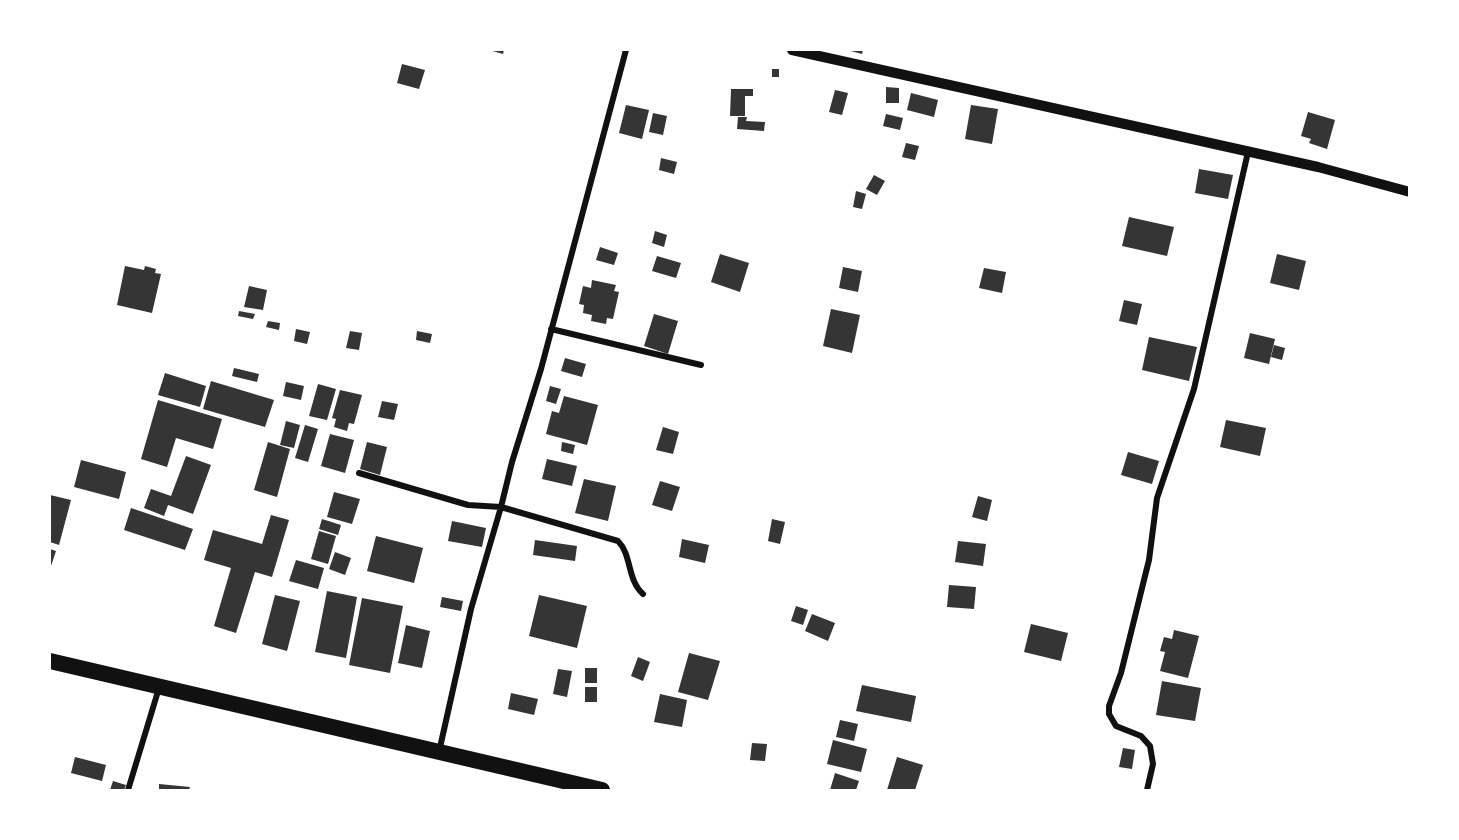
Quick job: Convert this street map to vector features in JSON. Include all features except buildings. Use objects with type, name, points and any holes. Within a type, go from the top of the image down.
[{"type":"highway","points":[[50,661],[439,753],[553,785],[602,790]]},
{"type":"street","points":[[439,753],[471,609],[551,329],[626,50]]},
{"type":"street","points":[[792,50],[1318,167],[1410,192]]},
{"type":"street","points":[[1147,790],[1153,764],[1150,746],[1140,736],[1116,726],[1109,714],[1109,706],[1121,673],[1145,576],[1157,498],[1194,389],[1248,152]]},
{"type":"street","points":[[551,329],[701,365]]},
{"type":"street","points":[[359,473],[468,505],[501,507],[618,542],[623,546],[634,583],[643,594]]},
{"type":"street","points":[[128,790],[159,687]]}]
